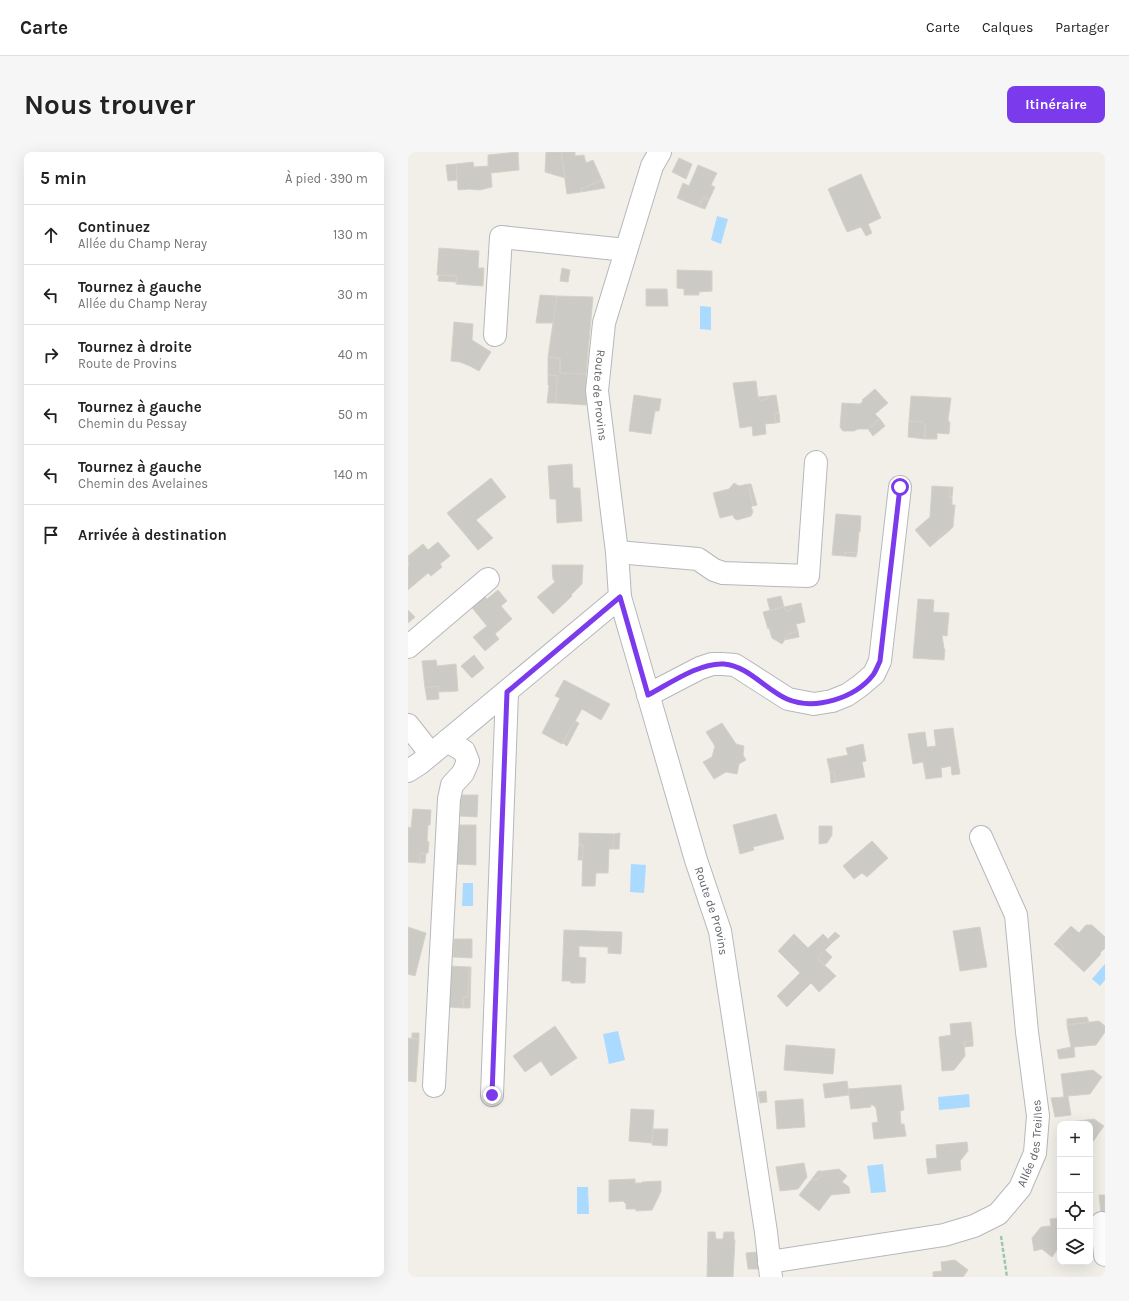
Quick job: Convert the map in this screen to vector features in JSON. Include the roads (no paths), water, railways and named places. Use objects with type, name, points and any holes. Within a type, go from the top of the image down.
[{"type":"street","name":"Route de Provins","points":[[660,152],[652,166],[604,323],[597,392],[617,552],[620,597],[696,860],[720,931],[765,1224],[770,1270]]},
{"type":"street","points":[[495,335],[501,236],[626,250]]},
{"type":"street","points":[[617,552],[698,559],[714,570],[723,573],[808,576],[816,462]]},
{"type":"street","points":[[648,695],[700,668],[712,664],[735,665],[788,699],[798,702],[814,704],[832,701],[847,695],[860,686],[874,674],[880,661],[900,487]]},
{"type":"street","points":[[408,647],[488,579]]},
{"type":"street","points":[[408,771],[507,692],[620,597]]},
{"type":"street","points":[[492,1095],[507,692]]},
{"type":"street","points":[[408,725],[439,747],[464,751],[468,761],[463,773],[452,785],[449,799],[434,1086]]},
{"type":"street","name":"Allée des Treilles","points":[[770,1270],[944,1235],[974,1226],[998,1214],[1020,1188],[1035,1153],[1038,1116],[1027,1032],[1016,915],[981,838]]},
{"type":"street","points":[[1102,1224],[1105,1255]]},
{"type":"water","points":[[717,216],[728,219],[721,244],[711,240]]},
{"type":"water","points":[[700,306],[711,307],[711,330],[700,329]]},
{"type":"water","points":[[631,864],[646,865],[644,893],[630,892]]},
{"type":"water","points":[[463,883],[473,883],[473,906],[462,906]]},
{"type":"water","points":[[1105,964],[1105,980],[1100,986],[1092,979]]},
{"type":"water","points":[[618,1031],[625,1060],[609,1064],[603,1034]]},
{"type":"water","points":[[969,1094],[970,1107],[939,1110],[938,1097]]},
{"type":"water","points":[[883,1164],[886,1192],[871,1193],[867,1166]]},
{"type":"water","points":[[577,1187],[588,1187],[589,1214],[577,1214]]}]
